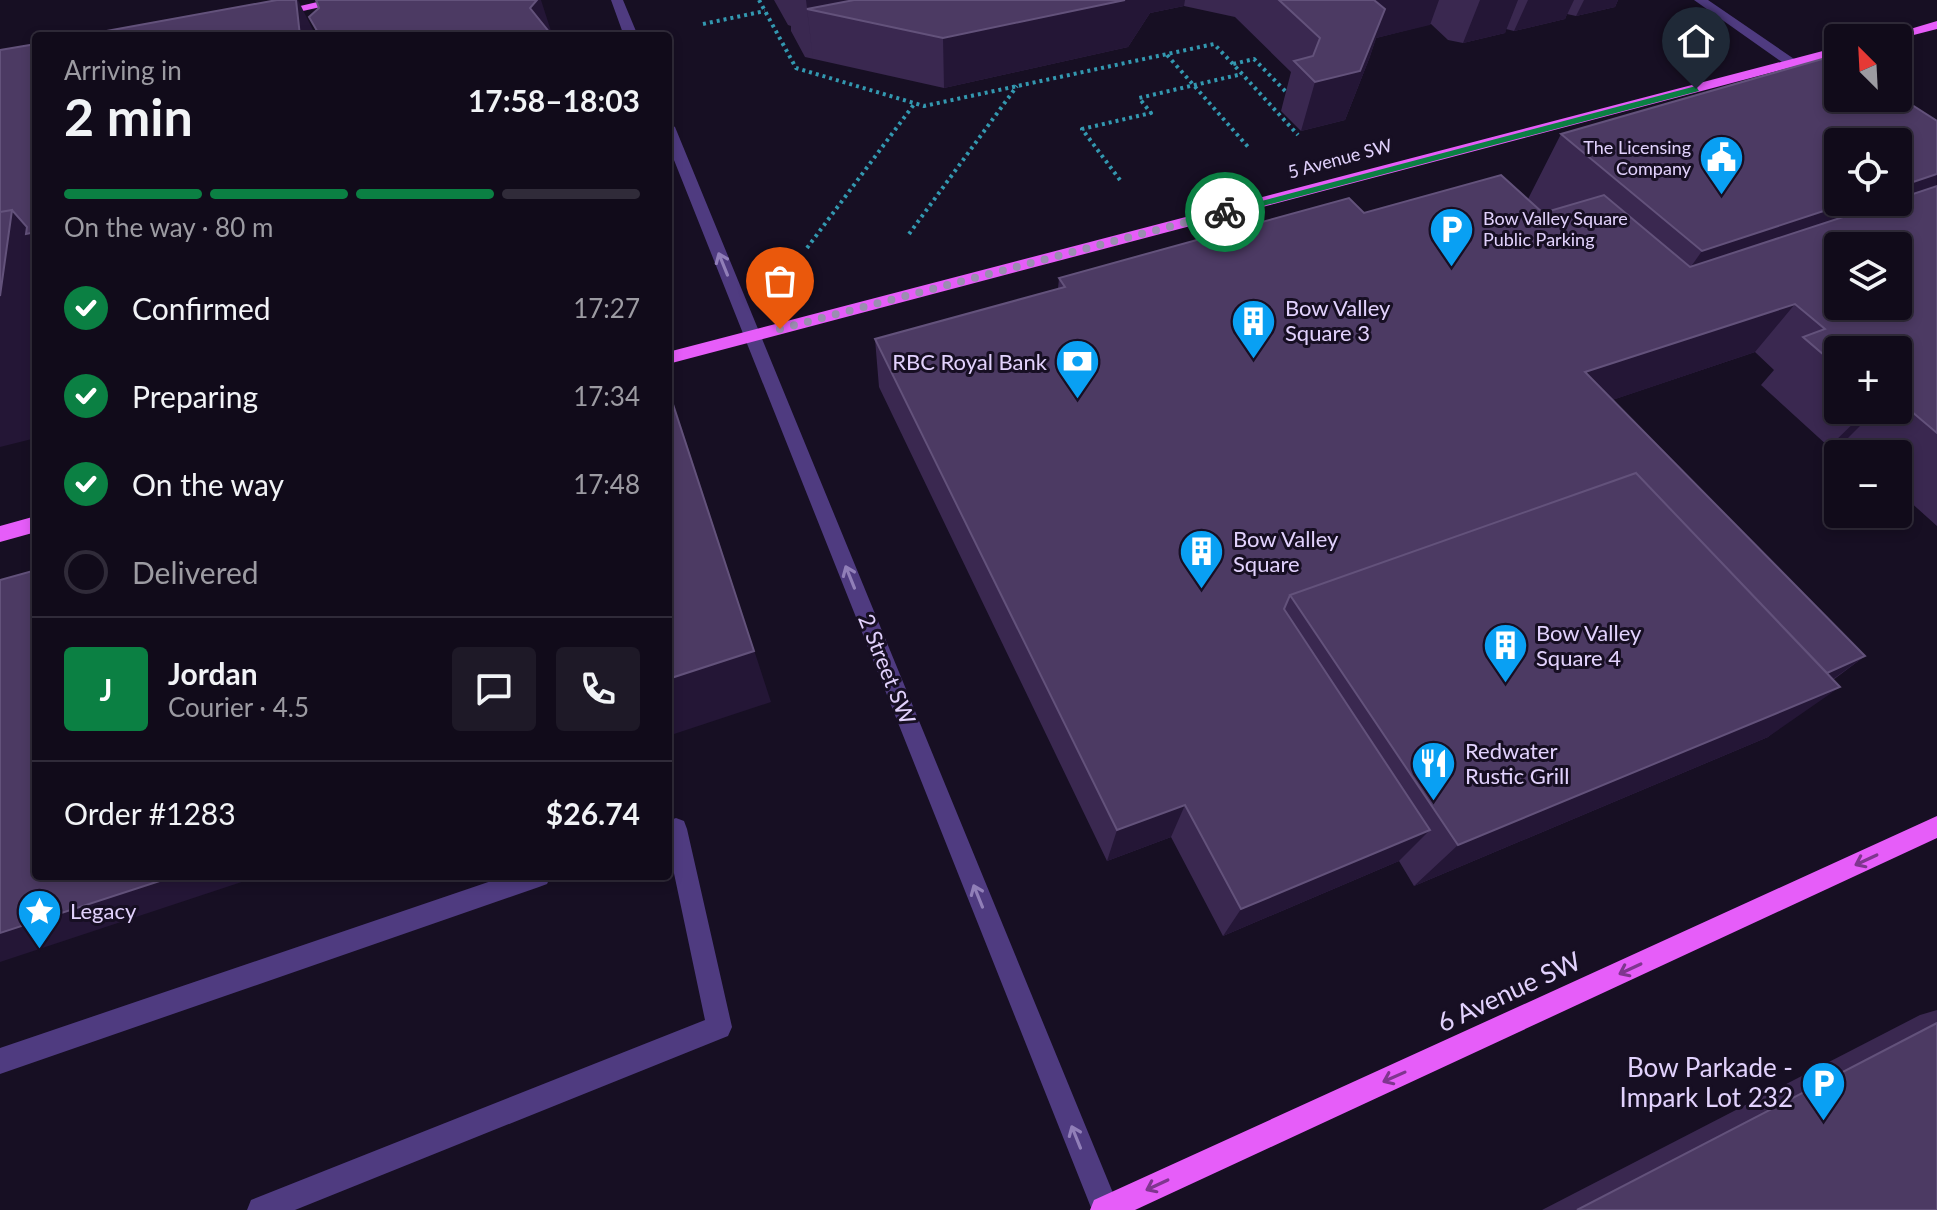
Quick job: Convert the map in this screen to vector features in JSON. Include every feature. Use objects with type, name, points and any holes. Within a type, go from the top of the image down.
[{"type":"main road","points":[[255,17],[346,0]]},
{"type":"main road","points":[[1912,32],[1937,25]]},
{"type":"main road","name":"5 Avenue SW","points":[[672,357],[1824,55]]},
{"type":"main road","points":[[0,534],[32,525]]},
{"type":"main road","name":"6 Avenue SW","points":[[1105,1210],[1937,827]]},
{"type":"street","points":[[617,0],[629,32]]},
{"type":"street","points":[[1700,0],[1824,85]]},
{"type":"street","name":"2 Street SW","points":[[672,137],[1105,1210]]},
{"type":"street","points":[[261,1210],[719,1027],[676,829],[672,830]]},
{"type":"street","points":[[0,1061],[527,880]]},
{"type":"path","points":[[759,0],[796,68],[924,106],[1214,44],[1298,135]]},
{"type":"path","points":[[703,24],[765,11]]},
{"type":"path","points":[[1166,54],[1249,148]]},
{"type":"path","points":[[1233,64],[1254,59],[1299,106]]},
{"type":"path","points":[[1120,180],[1082,129],[1151,113],[1139,98],[1242,74]]},
{"type":"path","points":[[909,234],[1017,86]]},
{"type":"path","points":[[807,248],[915,103]]},
{"type":"building","points":[[277,0],[296,0],[300,32],[101,32]]},
{"type":"building","points":[[316,0],[537,0],[530,8],[549,32],[318,32],[309,17],[319,8]]},
{"type":"building","points":[[854,0],[1125,0],[943,38],[807,9]]},
{"type":"building","points":[[1279,0],[1374,0],[1385,9],[1360,71],[1315,82],[1294,61],[1313,56],[1320,38]]},
{"type":"building","points":[[32,45],[32,233],[26,234],[27,227],[12,210],[0,212],[0,50]]},
{"type":"building","points":[[1824,58],[1824,112],[1912,112],[1912,105],[1937,121],[1937,174],[1912,182],[1912,128],[1824,128],[1824,211],[1702,251],[1561,134]]},
{"type":"building","name":"Bow Valley Square","points":[[1501,175],[1543,213],[1604,195],[1690,267],[1846,216],[1912,216],[1912,194],[1937,186],[1937,433],[1912,412],[1912,336],[1824,336],[1824,355],[1803,337],[1825,329],[1795,304],[1585,372],[1865,656],[1827,673],[1636,473],[1290,595],[1284,609],[1430,830],[1241,909],[1185,805],[1117,830],[875,339],[1065,287],[1059,278],[1349,198],[1364,213]]},
{"type":"building","points":[[12,210],[0,296],[0,212]]},
{"type":"building","points":[[672,401],[754,651],[672,678]]},
{"type":"building","name":"Bow Valley Square 4","points":[[1636,473],[1840,687],[1458,845],[1290,595]]},
{"type":"building","points":[[32,571],[32,880],[163,880],[0,933],[0,580]]},
{"type":"building","name":"Bow Parkade - Impark Lot 232","points":[[1937,1023],[1937,1210],[1577,1210]]},
{"type":"way so far","points":[[780,329],[1225,212]]},
{"type":"place","name":"The Licensing Company","points":[[1722,197]]},
{"type":"place","name":"Bow Valley Square Public Parking","points":[[1452,268]]},
{"type":"place","name":"Bow Valley Square 3","points":[[1254,360]]},
{"type":"place","name":"RBC Royal Bank","points":[[1078,401]]},
{"type":"place","name":"Bow Valley Square","points":[[1202,591]]},
{"type":"place","name":"Bow Valley Square 4","points":[[1505,685]]},
{"type":"place","name":"Redwater Rustic Grill","points":[[1434,803]]},
{"type":"place","name":"Legacy","points":[[39,950]]},
{"type":"place","name":"Bow Parkade - Impark Lot 232","points":[[1824,1122]]},
{"type":"route","points":[[1225,212],[1696,89]]}]
